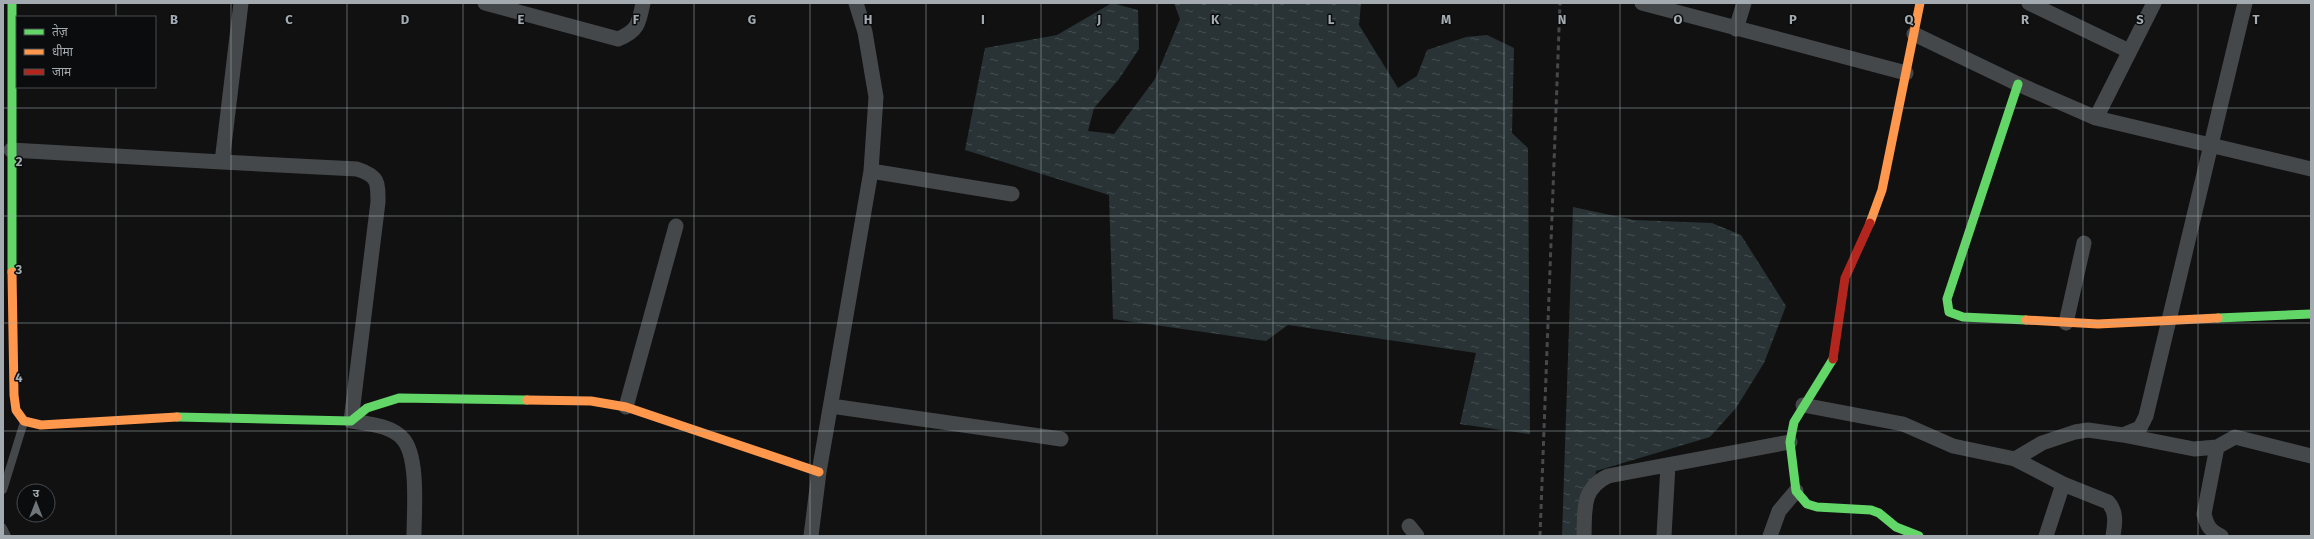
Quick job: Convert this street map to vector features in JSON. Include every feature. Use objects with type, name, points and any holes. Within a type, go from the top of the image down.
[{"type":"street","points":[[12,3],[11,150],[14,395],[16,410],[24,421],[41,425],[193,416],[351,421],[384,427],[403,439],[411,457],[414,536]]},
{"type":"street","points":[[222,162],[241,3]]},
{"type":"street","points":[[485,3],[618,38],[630,34],[640,22],[643,3]]},
{"type":"street","points":[[811,536],[820,472],[871,171],[876,97],[865,32],[856,3]]},
{"type":"street","points":[[1642,3],[1906,74]]},
{"type":"street","points":[[1736,29],[1744,3]]},
{"type":"street","points":[[1919,536],[1896,527],[1879,513],[1871,510],[1817,507],[1807,504],[1796,491],[1790,442],[1794,422],[1803,405],[1825,375],[1834,358],[1845,278],[1876,213],[1920,3]]},
{"type":"street","points":[[2029,3],[2129,51]]},
{"type":"street","points":[[2096,118],[2154,3]]},
{"type":"street","points":[[2123,435],[2140,428],[2146,416],[2244,3]]},
{"type":"street","points":[[1914,34],[2018,84],[2096,118],[2311,169]]},
{"type":"street","points":[[2018,84],[1947,299],[1949,312],[1963,317],[2098,324],[2311,314]]},
{"type":"street","points":[[11,150],[357,170],[371,174],[378,184],[378,202],[351,421]]},
{"type":"street","points":[[871,171],[1012,194]]},
{"type":"street","points":[[626,407],[676,226]]},
{"type":"street","points":[[2066,323],[2084,243]]},
{"type":"street","points":[[351,421],[361,410],[380,402],[399,398],[591,401],[626,407],[820,472]]},
{"type":"street","points":[[1803,405],[1888,419],[1953,446],[2015,459],[2063,484],[2108,502],[2113,508],[2115,518],[2113,536]]},
{"type":"street","points":[[831,406],[1061,439]]},
{"type":"street","points":[[2015,459],[2042,444],[2075,432],[2088,430],[2123,435],[2194,449],[2217,447],[2235,436],[2311,456]]},
{"type":"street","points":[[1584,536],[1586,503],[1590,490],[1598,481],[1608,476],[1790,442]]},
{"type":"street","points":[[2217,447],[2204,514],[2206,524],[2211,531],[2221,536]]},
{"type":"street","points":[[1664,536],[1668,465]]},
{"type":"street","points":[[2046,536],[2063,484]]},
{"type":"street","points":[[1770,536],[1779,511],[1796,491]]},
{"type":"lane","points":[[3,490],[24,421]]},
{"type":"lane","points":[[3,528],[7,536]]},
{"type":"water","points":[[1112,3],[1138,10],[1139,49],[1119,79],[1094,108],[1088,131],[1114,134],[1155,79],[1180,19],[1174,3],[1361,3],[1359,25],[1398,88],[1417,76],[1427,50],[1466,37],[1487,35],[1514,48],[1512,133],[1528,148],[1530,434],[1460,424],[1476,353],[1288,325],[1266,341],[1113,319],[1109,195],[965,150],[985,48],[1057,35]]},
{"type":"water","points":[[1573,207],[1634,220],[1712,223],[1741,235],[1786,306],[1764,363],[1736,408],[1710,437],[1596,471],[1590,536],[1562,536]]},
{"type":"railway","points":[[1540,536],[1560,3]]},
{"type":"traffic: fast","points":[[12,3],[12,272]]},
{"type":"traffic: fast","points":[[2018,84],[1947,299],[1949,312],[1963,317],[2026,320]]},
{"type":"traffic: fast","points":[[2218,318],[2311,314]]},
{"type":"traffic: fast","points":[[1833,359],[1794,422],[1790,442],[1796,491],[1807,504],[1817,507],[1871,510],[1879,513],[1896,527],[1919,536]]},
{"type":"traffic: fast","points":[[177,417],[351,421],[367,408],[399,398],[527,400]]},
{"type":"traffic: slow","points":[[1870,223],[1882,190],[1920,3]]},
{"type":"traffic: slow","points":[[12,272],[14,395],[16,410],[24,421],[41,425],[177,417]]},
{"type":"traffic: slow","points":[[2026,320],[2098,324],[2218,318]]},
{"type":"traffic: slow","points":[[527,400],[591,401],[626,407],[819,472]]},
{"type":"traffic: jam","points":[[1833,359],[1845,278],[1870,223]]}]
